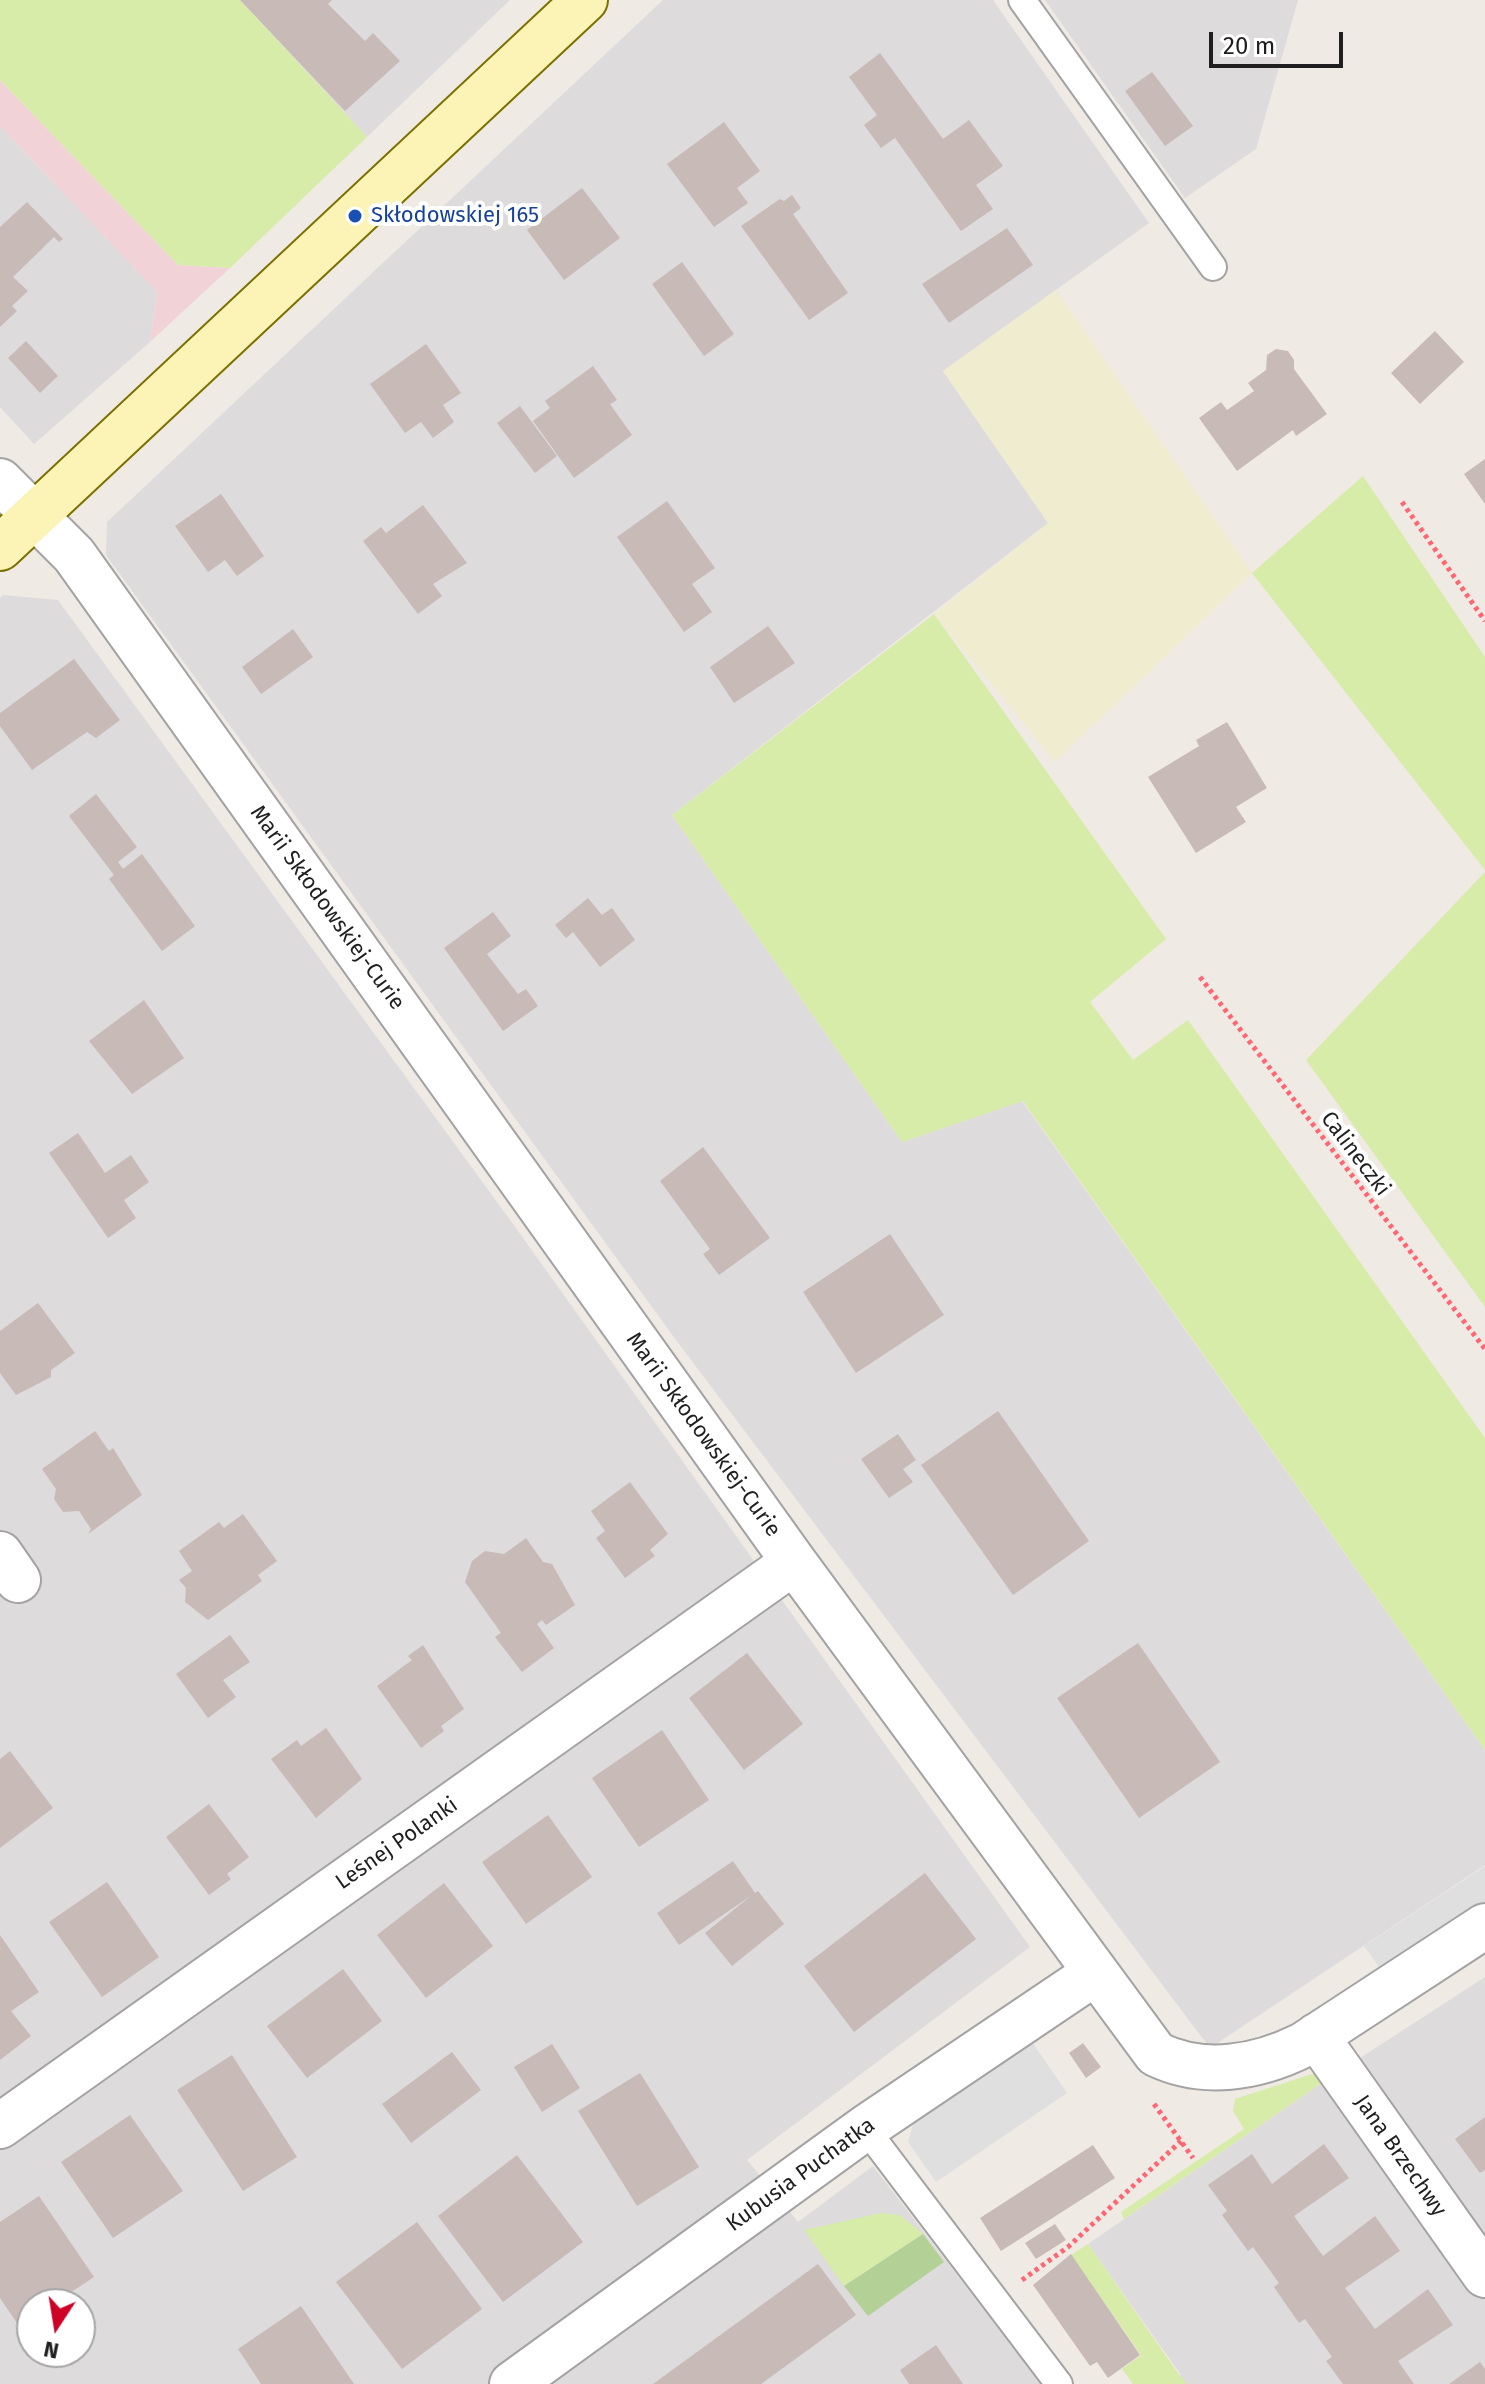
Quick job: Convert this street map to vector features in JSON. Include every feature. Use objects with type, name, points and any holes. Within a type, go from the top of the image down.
[{"type":"street","points":[[0,548],[585,0]]},
{"type":"street","name":"Marii Skłodowskiej-Curie","points":[[0,481],[74,555],[794,1562],[1148,2046],[1173,2063],[1202,2068],[1243,2065],[1274,2058],[1316,2036],[1485,1926]]},
{"type":"street","name":"Leśnej Polanki","points":[[0,2126],[794,1562]]},
{"type":"street","name":"Kubusia Puchatka","points":[[512,2384],[865,2128],[1095,1973]]},
{"type":"street","name":"Jana Brzechwy","points":[[1316,2036],[1485,2275]]},
{"type":"lane","points":[[1022,0],[1213,267]]},
{"type":"lane","points":[[865,2128],[993,2301],[1059,2384]]},
{"type":"path","points":[[1402,502],[1485,621]]},
{"type":"path","name":"Calineczki","points":[[1200,977],[1485,1349]]},
{"type":"path","points":[[993,2301],[1068,2247],[1181,2141]]},
{"type":"shaded area","points":[[240,0],[510,0],[367,137]]},
{"type":"shaded area","points":[[663,0],[993,0],[1149,223],[943,371],[1048,523],[672,815],[902,1142],[1022,1101],[1485,1750],[1485,1865],[1210,2048],[676,1340],[106,555],[107,522]]},
{"type":"shaded area","points":[[1045,0],[1298,0],[1256,149],[1185,198]]},
{"type":"shaded area","points":[[0,80],[178,265],[230,268],[150,342],[157,292],[0,126]]},
{"type":"shaded area","points":[[0,126],[157,292],[150,342],[34,444],[0,407]]},
{"type":"shaded area","points":[[1056,290],[1252,573],[1055,762],[934,614],[1048,523],[943,371]]},
{"type":"shaded area","points":[[3,595],[58,600],[513,1224],[1030,1947],[747,2160],[798,2222],[873,2166],[1041,2384],[0,2384],[0,598]]},
{"type":"shaded area","points":[[1485,1866],[1485,1908],[1385,1975],[1364,1946]]},
{"type":"shaded area","points":[[1485,1977],[1485,2384],[1168,2384],[1181,2375],[1088,2244],[1323,2082]]},
{"type":"shaded area","points":[[1028,2036],[1067,2093],[936,2182],[908,2142],[916,2113]]},
{"type":"green space","points":[[0,0],[240,0],[367,137],[230,268],[178,265],[0,80]]},
{"type":"green space","points":[[1363,476],[1485,657],[1485,870],[1252,573]]},
{"type":"green space","points":[[934,614],[1166,939],[1090,1002],[1133,1060],[1188,1020],[1485,1438],[1485,1750],[1023,1101],[902,1142],[672,815]]},
{"type":"green space","points":[[1485,872],[1485,1307],[1306,1060]]},
{"type":"green space","points":[[1315,2073],[1323,2082],[1124,2219],[1121,2212],[1244,2129],[1233,2111],[1235,2099]]},
{"type":"green space","points":[[881,2213],[900,2215],[923,2234],[844,2286],[804,2230]]},
{"type":"green space","points":[[923,2234],[944,2262],[868,2316],[844,2286]]},
{"type":"green space","points":[[1088,2244],[1187,2384],[1133,2384],[1122,2369],[1141,2355],[1071,2255]]},
{"type":"building","points":[[240,0],[332,0],[328,4],[365,41],[373,33],[400,61],[345,111]]},
{"type":"building","points":[[880,53],[943,139],[969,120],[1003,166],[976,185],[993,209],[961,231],[895,138],[881,148],[864,125],[877,115],[849,77]]},
{"type":"building","points":[[1152,72],[1193,126],[1165,146],[1125,91]]},
{"type":"building","points":[[724,122],[760,171],[737,188],[748,203],[714,227],[667,164]]},
{"type":"building","points":[[582,188],[620,238],[564,280],[527,230]]},
{"type":"building","points":[[792,195],[801,208],[793,214],[848,293],[809,320],[741,226],[780,199],[784,201]]},
{"type":"building","points":[[27,202],[63,239],[59,242],[54,237],[13,277],[28,291],[12,306],[17,311],[0,327],[0,227]]},
{"type":"building","points":[[1007,228],[1033,265],[949,323],[922,284]]},
{"type":"building","points":[[682,262],[734,334],[704,356],[652,284]]},
{"type":"building","points":[[1435,331],[1464,362],[1420,404],[1391,373]]},
{"type":"building","points":[[26,341],[58,376],[40,393],[8,358]]},
{"type":"building","points":[[426,344],[461,393],[443,405],[454,422],[433,438],[421,422],[405,433],[370,384]]},
{"type":"building","points":[[1276,349],[1288,351],[1294,360],[1294,369],[1327,414],[1296,436],[1293,430],[1237,471],[1199,418],[1221,402],[1227,410],[1254,391],[1248,383],[1266,370],[1267,355]]},
{"type":"building","points":[[593,366],[617,400],[610,404],[632,435],[574,478],[533,421],[550,408],[545,401]]},
{"type":"building","points":[[520,406],[557,456],[535,473],[497,423]]},
{"type":"building","points":[[1485,459],[1485,504],[1464,474]]},
{"type":"building","points":[[221,494],[264,556],[237,576],[225,560],[208,572],[175,526]]},
{"type":"building","points":[[667,501],[715,568],[692,584],[712,612],[684,632],[617,537]]},
{"type":"building","points":[[423,505],[467,563],[433,584],[442,596],[418,614],[363,541],[381,527],[386,533]]},
{"type":"building","points":[[768,626],[795,663],[734,703],[710,667]]},
{"type":"building","points":[[293,629],[313,657],[261,694],[242,667]]},
{"type":"building","points":[[74,659],[120,720],[96,738],[87,732],[32,770],[0,726],[0,713]]},
{"type":"building","points":[[1227,722],[1267,788],[1236,807],[1246,822],[1196,853],[1148,777],[1199,746],[1196,740]]},
{"type":"building","points":[[96,794],[137,847],[118,862],[123,869],[142,854],[195,926],[162,951],[109,879],[114,875],[69,816]]},
{"type":"building","points":[[588,898],[602,915],[612,908],[635,940],[600,967],[573,932],[566,938],[555,925]]},
{"type":"building","points":[[493,912],[511,936],[487,954],[518,994],[526,989],[538,1006],[503,1031],[444,948]]},
{"type":"building","points":[[144,1000],[184,1058],[132,1094],[89,1041]]},
{"type":"building","points":[[78,1133],[105,1173],[131,1155],[149,1182],[124,1200],[136,1218],[108,1238],[49,1153]]},
{"type":"building","points":[[703,1147],[770,1238],[719,1275],[703,1254],[710,1249],[660,1181]]},
{"type":"building","points":[[890,1234],[944,1315],[856,1373],[803,1292]]},
{"type":"building","points":[[38,1303],[75,1353],[51,1370],[51,1377],[16,1395],[0,1373],[0,1331]]},
{"type":"building","points":[[998,1411],[1089,1541],[1013,1595],[921,1465]]},
{"type":"building","points":[[95,1431],[109,1451],[113,1448],[142,1495],[88,1534],[91,1529],[79,1511],[63,1512],[54,1499],[56,1489],[42,1469]]},
{"type":"building","points":[[898,1434],[916,1460],[903,1469],[913,1482],[889,1498],[861,1459]]},
{"type":"building","points":[[630,1482],[668,1534],[650,1550],[655,1556],[625,1578],[596,1538],[605,1531],[591,1511]]},
{"type":"building","points":[[243,1514],[277,1561],[258,1575],[262,1581],[208,1620],[185,1602],[186,1588],[179,1580],[192,1571],[179,1551],[219,1522],[224,1528]]},
{"type":"building","points":[[526,1538],[543,1562],[552,1564],[575,1605],[546,1625],[542,1620],[537,1624],[554,1648],[522,1672],[495,1637],[501,1633],[465,1582],[472,1561],[485,1551],[504,1554]]},
{"type":"building","points":[[230,1635],[250,1662],[223,1680],[236,1697],[208,1718],[176,1674]]},
{"type":"building","points":[[1138,1643],[1220,1762],[1139,1818],[1057,1698]]},
{"type":"building","points":[[423,1645],[464,1709],[441,1726],[444,1731],[421,1748],[377,1686],[412,1660],[408,1656]]},
{"type":"building","points":[[747,1653],[803,1724],[744,1770],[689,1698]]},
{"type":"building","points":[[326,1728],[362,1779],[316,1818],[271,1759],[297,1740],[301,1746]]},
{"type":"building","points":[[662,1730],[709,1800],[639,1847],[592,1778]]},
{"type":"building","points":[[10,1751],[53,1808],[0,1848],[0,1759]]},
{"type":"building","points":[[209,1804],[249,1857],[227,1874],[231,1879],[209,1895],[166,1837]]},
{"type":"building","points":[[548,1815],[592,1877],[526,1924],[482,1862]]},
{"type":"building","points":[[733,1861],[755,1893],[758,1891],[784,1924],[732,1966],[705,1933],[752,1895],[679,1945],[657,1913]]},
{"type":"building","points":[[925,1873],[976,1939],[854,2032],[804,1966]]},
{"type":"building","points":[[107,1882],[159,1957],[102,1997],[49,1922]]},
{"type":"building","points":[[444,1883],[493,1946],[426,1998],[377,1935]]},
{"type":"building","points":[[0,1935],[39,1992],[11,2011],[31,2036],[0,2060]]},
{"type":"building","points":[[343,1969],[382,2021],[307,2078],[267,2026]]},
{"type":"building","points":[[1083,2043],[1101,2067],[1086,2078],[1069,2053]]},
{"type":"building","points":[[552,2044],[580,2088],[542,2112],[514,2067]]},
{"type":"building","points":[[452,2052],[481,2090],[411,2143],[382,2104]]},
{"type":"building","points":[[232,2055],[297,2157],[243,2191],[177,2090]]},
{"type":"building","points":[[640,2073],[699,2167],[637,2206],[578,2111]]},
{"type":"building","points":[[130,2115],[183,2191],[113,2238],[61,2162]]},
{"type":"building","points":[[1485,2117],[1485,2170],[1480,2173],[1455,2139]]},
{"type":"building","points":[[1324,2144],[1349,2178],[1294,2216],[1323,2256],[1375,2216],[1400,2251],[1345,2288],[1375,2329],[1428,2289],[1453,2325],[1398,2361],[1414,2384],[1343,2384],[1326,2361],[1332,2357],[1305,2319],[1299,2323],[1274,2287],[1279,2283],[1253,2247],[1248,2251],[1222,2215],[1227,2211],[1208,2185],[1252,2154],[1272,2184]]},
{"type":"building","points":[[1093,2145],[1115,2178],[1001,2251],[980,2218]]},
{"type":"building","points":[[517,2155],[583,2242],[503,2302],[438,2216]]},
{"type":"building","points":[[39,2196],[94,2277],[77,2288],[16,2288],[16,2322],[0,2298],[0,2222]]},
{"type":"building","points":[[417,2222],[482,2309],[402,2369],[336,2282]]},
{"type":"building","points":[[1055,2224],[1066,2240],[1036,2259],[1025,2243]]},
{"type":"building","points":[[1071,2254],[1140,2355],[1108,2378],[1097,2362],[1090,2366],[1033,2285]]},
{"type":"building","points":[[818,2264],[856,2315],[761,2384],[653,2384]]},
{"type":"building","points":[[301,2306],[354,2384],[261,2384],[238,2349]]},
{"type":"building","points":[[936,2345],[963,2384],[909,2384],[900,2370]]},
{"type":"building","points":[[1480,2362],[1485,2369],[1485,2384],[1449,2384]]},
{"type":"place","name":"Skłodowskiej 165","points":[[355,216]]}]
